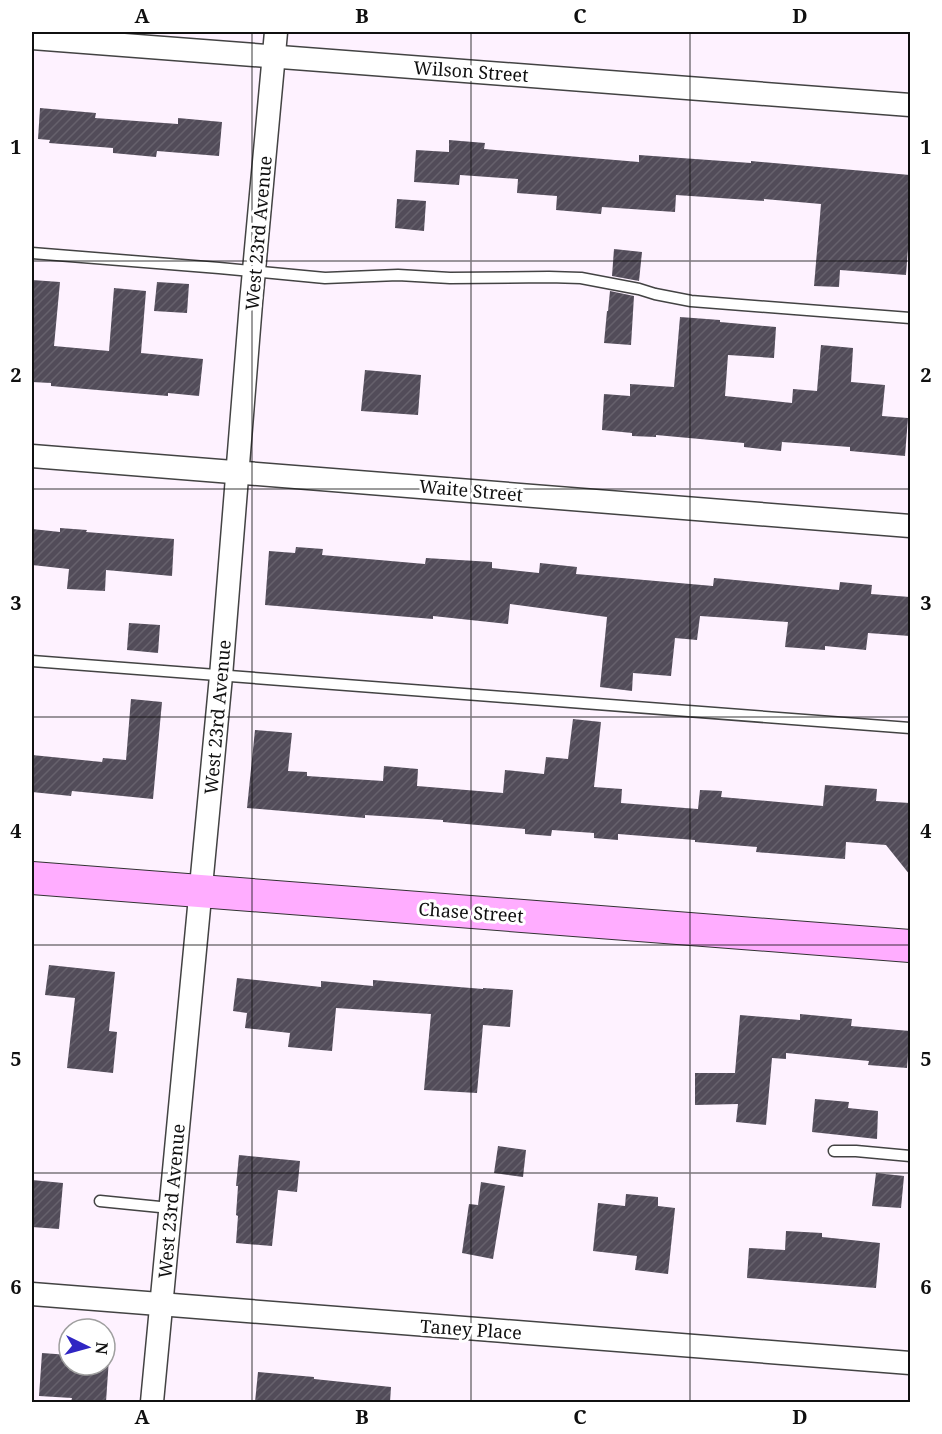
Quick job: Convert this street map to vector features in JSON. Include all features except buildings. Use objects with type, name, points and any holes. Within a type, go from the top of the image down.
[{"type":"street","name":"West 23rd Avenue","points":[[152,1402],[221,676],[276,32]]},
{"type":"street","name":"Wilson Street","points":[[32,38],[910,105]]},
{"type":"street","name":"Waite Street","points":[[32,456],[910,526]]},
{"type":"street","name":"Chase Street","points":[[32,878],[910,946]]},
{"type":"street","name":"Taney Place","points":[[32,1294],[910,1363]]},
{"type":"lane","points":[[32,254],[325,278],[398,275],[450,278],[549,276],[581,278],[691,301],[910,318]]},
{"type":"lane","points":[[32,662],[910,728]]},
{"type":"lane","points":[[834,1151],[910,1156]]},
{"type":"lane","points":[[100,1201],[170,1208]]}]
